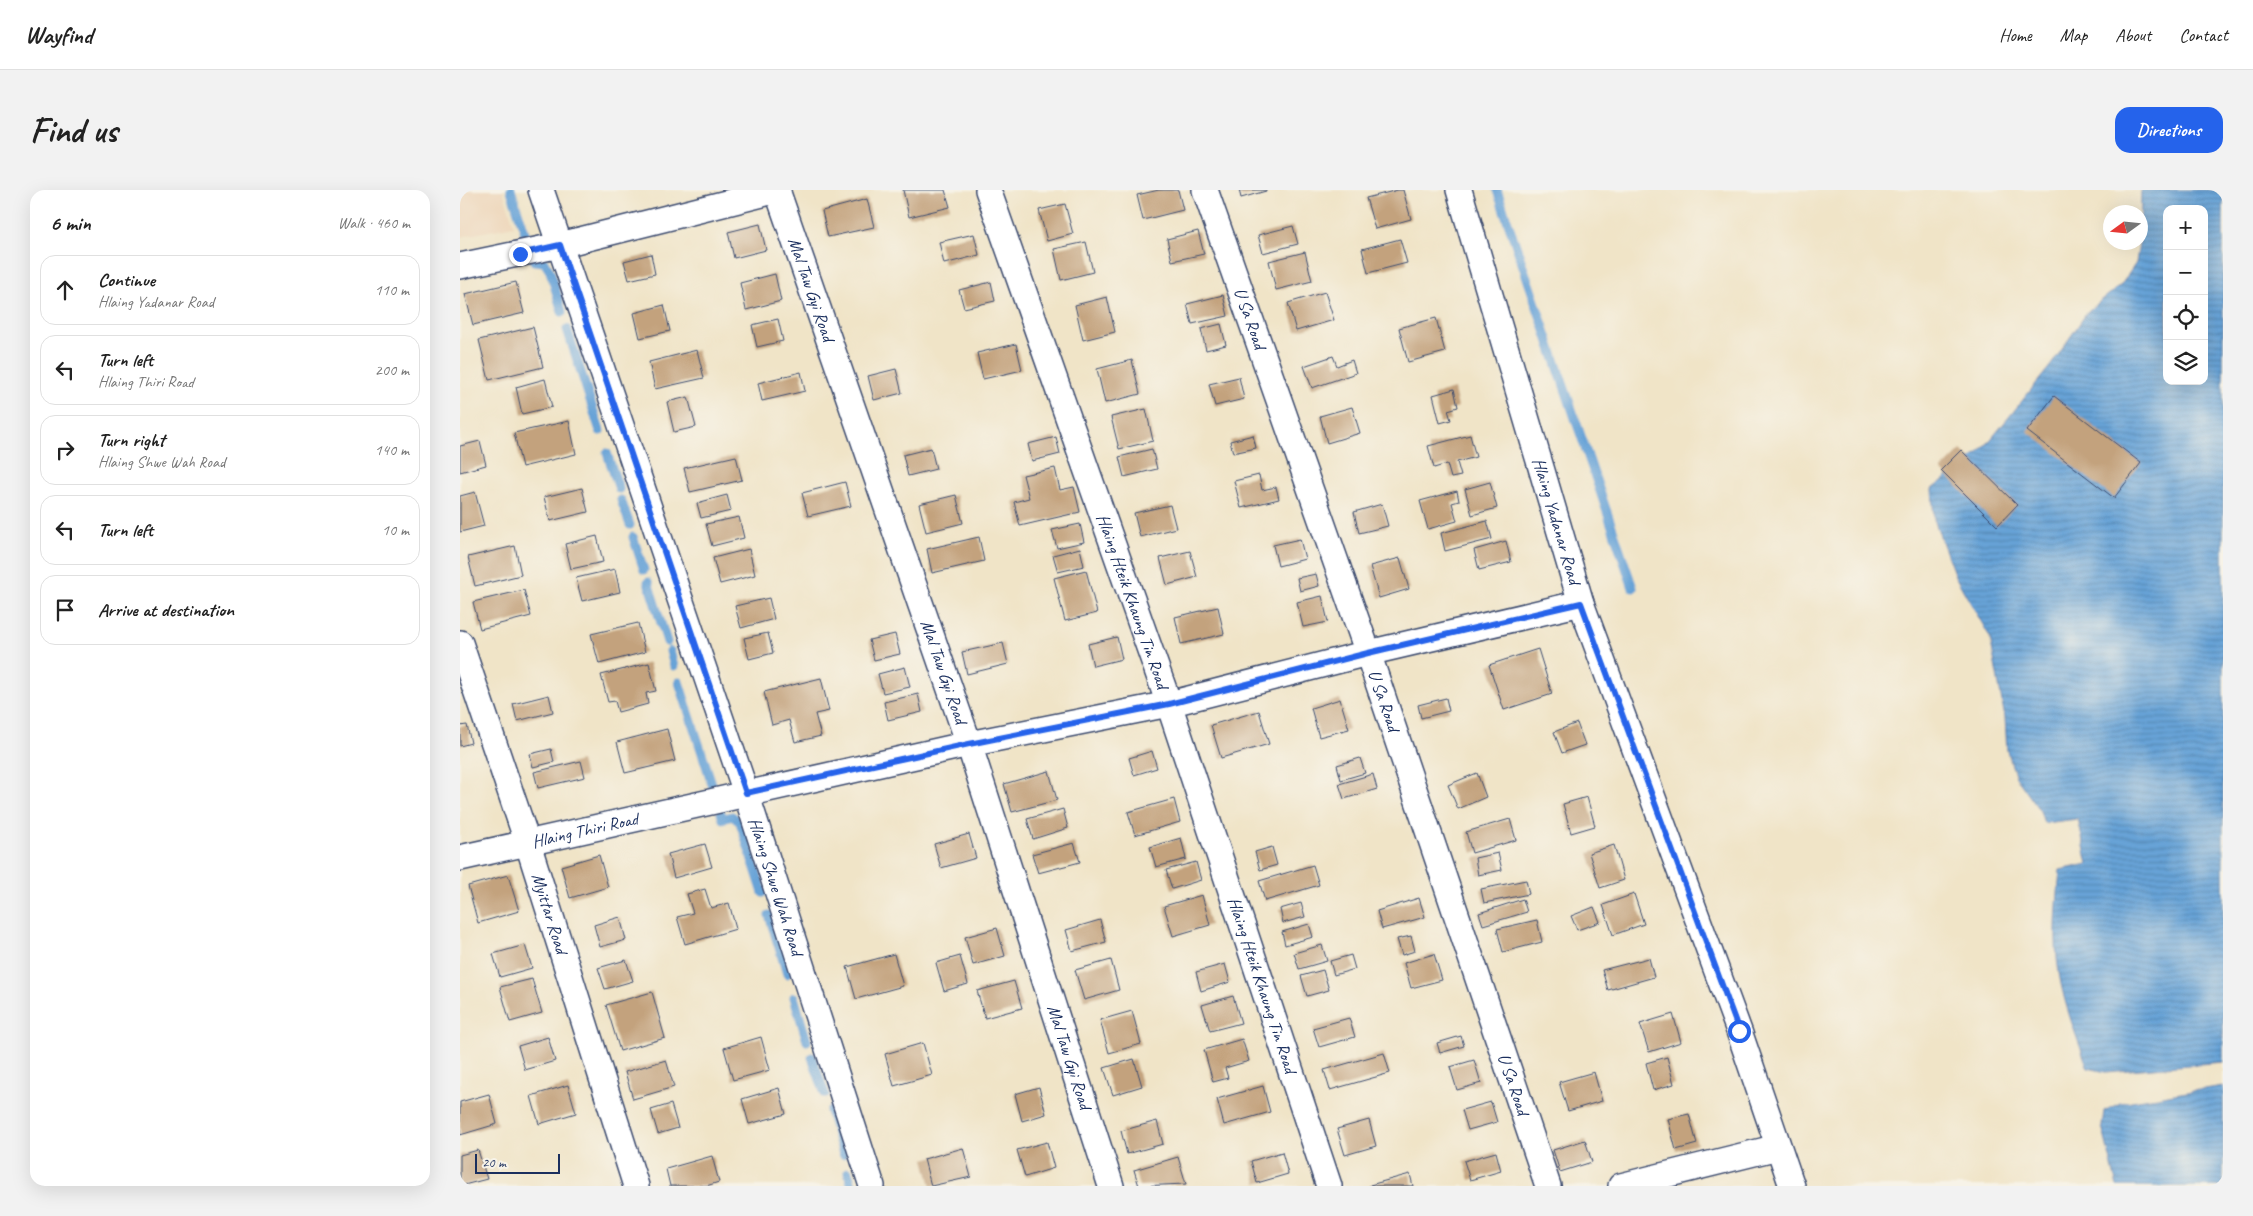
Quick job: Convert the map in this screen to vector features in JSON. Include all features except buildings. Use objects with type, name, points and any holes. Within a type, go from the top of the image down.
[{"type":"street","name":"Hlaing Shwe Wah Road","points":[[541,190],[552,247],[872,1186]]},
{"type":"street","points":[[460,266],[552,247],[777,190]]},
{"type":"street","name":"Mal Taw Gyi Road","points":[[777,190],[969,744],[1111,1186]]},
{"type":"street","name":"Hlaing Hteik Khaung Tin Road","points":[[988,190],[1169,704],[1329,1186]]},
{"type":"street","name":"U Sa Road","points":[[1205,190],[1368,653],[1548,1186]]},
{"type":"street","name":"Hlaing Yadanar Road","points":[[1458,190],[1581,603],[1736,1022],[1792,1186]]},
{"type":"street","points":[[740,795],[969,744],[1169,704],[1368,653],[1581,603]]},
{"type":"street","name":"Myittar Road","points":[[460,643],[528,844],[636,1186]]},
{"type":"street","name":"Hlaing Thiri Road","points":[[460,858],[740,795]]},
{"type":"street","points":[[1622,1186],[1778,1147]]},
{"type":"shaded area","points":[[460,190],[503,190],[514,226],[460,237]]},
{"type":"water","points":[[2141,190],[2223,190],[2223,1062],[2106,1072],[2088,1068],[2067,1009],[2057,960],[2056,922],[2060,870],[2088,864],[2078,819],[2044,823],[2040,811],[2016,777],[2007,751],[2005,718],[1990,637],[1955,576],[1934,519],[1932,489],[1983,449],[2052,364],[2088,311],[2121,285],[2136,263],[2138,250],[2148,250],[2148,205],[2141,205]]},
{"type":"water","points":[[2223,1086],[2223,1186],[2117,1186],[2102,1126],[2104,1111],[2120,1103]]},
{"type":"waterway","points":[[511,190],[527,239],[517,242]]},
{"type":"waterway","points":[[1497,190],[1633,588]]},
{"type":"waterway","points":[[534,261],[544,262],[550,271],[562,312]]},
{"type":"waterway","points":[[567,329],[600,431]]},
{"type":"waterway","points":[[607,453],[619,489]]},
{"type":"waterway","points":[[621,500],[630,525]]},
{"type":"waterway","points":[[633,537],[644,570]]},
{"type":"waterway","points":[[648,582],[667,642]]},
{"type":"waterway","points":[[670,651],[674,666]]},
{"type":"waterway","points":[[679,682],[713,787]]},
{"type":"waterway","points":[[721,813],[723,819],[732,816],[740,822],[763,893]]},
{"type":"waterway","points":[[769,915],[787,974]]},
{"type":"waterway","points":[[794,997],[807,1041]]},
{"type":"waterway","points":[[812,1057],[825,1094]]},
{"type":"waterway","points":[[830,1111],[843,1154]]},
{"type":"waterway","points":[[848,1172],[852,1186]]},
{"type":"route","points":[[520,254],[560,245],[746,793],[969,744],[1169,704],[1368,653],[1581,603],[1739,1031]]}]
